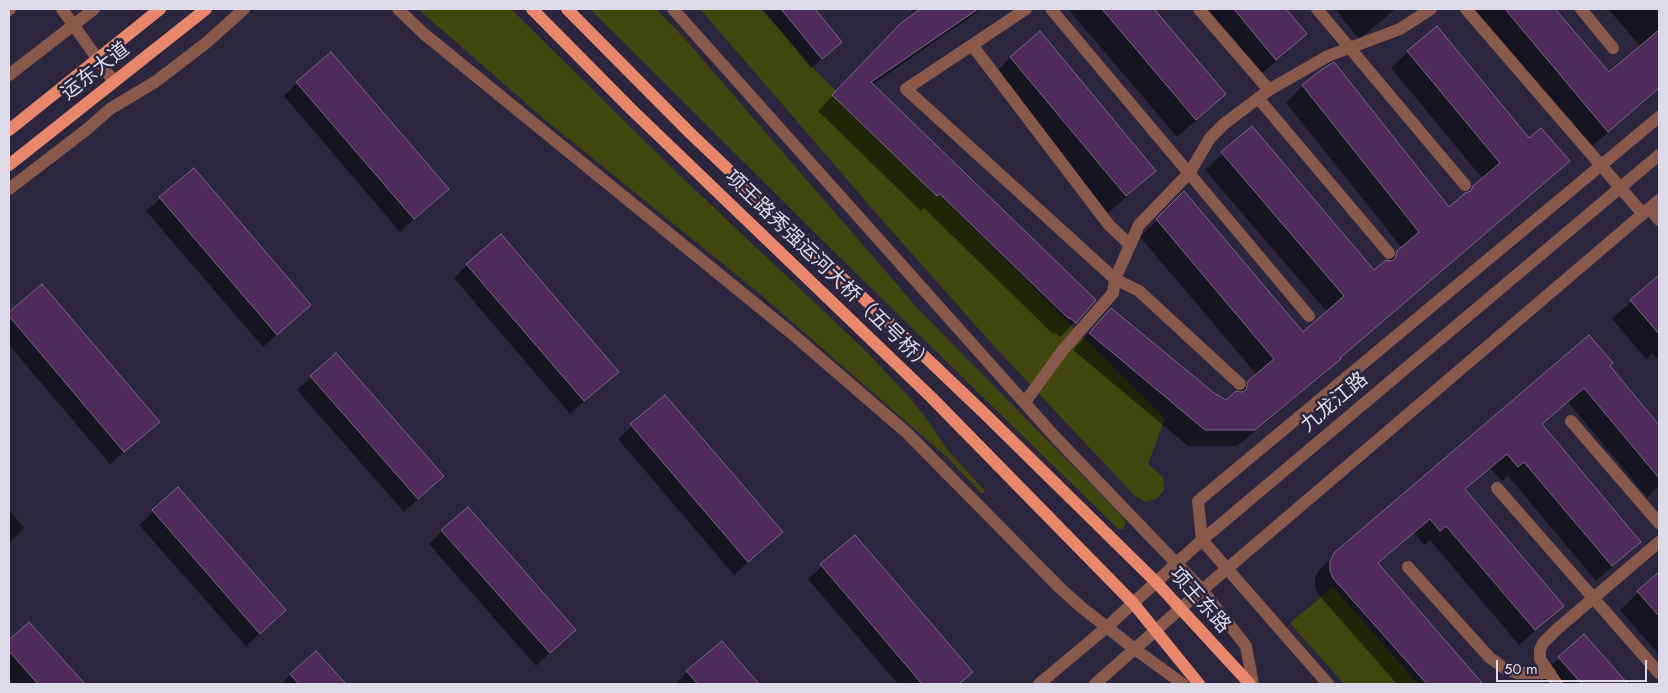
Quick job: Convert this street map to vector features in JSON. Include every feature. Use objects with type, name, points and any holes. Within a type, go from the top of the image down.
[{"type":"main road","name":"运东大道","points":[[9,130],[160,9]]},
{"type":"main road","name":"运东大道","points":[[9,165],[206,9]]},
{"type":"main road","name":"项王路秀强运河大桥（五号桥）","points":[[532,9],[631,109],[931,397],[1133,603]]},
{"type":"main road","name":"项王路秀强运河大桥（五号桥）","points":[[567,9],[690,133],[984,413],[1118,545]]},
{"type":"main road","name":"项王东路","points":[[1118,545],[1156,582],[1252,684]]},
{"type":"main road","points":[[1133,603],[1199,684]]},
{"type":"street","points":[[62,9],[114,82]]},
{"type":"street","points":[[9,75],[94,9]]},
{"type":"street","points":[[9,189],[86,130],[110,109],[162,76],[206,43],[244,9]]},
{"type":"street","points":[[398,9],[423,33],[782,326],[907,433],[1081,608],[1184,684]]},
{"type":"street","points":[[673,9],[1056,438],[1202,590],[1246,646],[1252,684]]},
{"type":"street","points":[[1026,9],[906,89],[1115,279],[1139,291],[1240,384]]},
{"type":"street","points":[[1051,9],[1190,172],[1309,316]]},
{"type":"street","points":[[1199,9],[1269,90]]},
{"type":"street","points":[[1317,9],[1465,185]]},
{"type":"street","points":[[1025,402],[1063,350],[1113,292],[1115,279],[1139,225],[1190,172],[1210,138],[1224,124],[1269,90],[1328,56],[1400,29],[1431,9]]},
{"type":"street","points":[[1466,9],[1620,188],[1651,208],[1659,220]]},
{"type":"street","points":[[1581,9],[1613,48]]},
{"type":"street","points":[[972,45],[1109,225],[1129,244]]},
{"type":"street","points":[[1258,98],[1389,253]]},
{"type":"street","points":[[1328,684],[1202,540],[1198,501],[1602,166],[1659,116]]},
{"type":"street","name":"九龙江路","points":[[1039,684],[1107,627],[1202,540],[1659,155]]},
{"type":"street","points":[[1095,684],[1136,650],[1202,590],[1651,208]]},
{"type":"street","points":[[1571,421],[1659,523]]},
{"type":"street","points":[[1497,488],[1659,673]]},
{"type":"street","points":[[1558,684],[1540,659],[1540,650],[1543,643],[1592,598],[1659,542]]},
{"type":"street","points":[[1408,567],[1489,656],[1504,668],[1517,673],[1550,673]]},
{"type":"green space","points":[[418,9],[511,9],[673,169],[866,351],[910,398],[946,448],[984,490],[984,493],[981,493],[948,458],[760,294],[544,119]]},
{"type":"green space","points":[[590,9],[656,9],[686,40],[919,310],[1121,515],[1126,523],[1123,529],[1118,529],[819,237]]},
{"type":"green space","points":[[700,9],[761,9],[816,71],[1165,419],[1148,464],[1163,477],[1164,490],[1158,498],[1146,502],[1135,496],[993,345]]},
{"type":"green space","points":[[1333,587],[1418,684],[1344,684],[1290,623]]},
{"type":"building","points":[[781,9],[815,9],[842,42],[822,59]]},
{"type":"building","points":[[921,9],[978,9],[871,82],[1096,300],[1076,323],[1069,319],[940,194],[937,196],[832,95],[901,23]]},
{"type":"building","points":[[1102,9],[1154,9],[1226,94],[1196,120]]},
{"type":"building","points":[[1234,9],[1286,9],[1307,34],[1276,60]]},
{"type":"building","points":[[1505,9],[1555,9],[1609,72],[1659,30],[1659,88],[1608,132]]},
{"type":"building","points":[[1437,26],[1529,138],[1541,128],[1570,161],[1341,359],[1255,430],[1205,430],[1089,333],[1111,308],[1214,393],[1226,400],[1236,391],[1242,392],[1246,390],[1248,381],[1274,359],[1156,219],[1184,191],[1303,332],[1344,296],[1221,152],[1252,126],[1374,270],[1386,260],[1391,261],[1395,259],[1397,251],[1419,232],[1302,85],[1334,62],[1449,207],[1465,193],[1471,191],[1473,186],[1500,163],[1407,51]]},
{"type":"building","points":[[1040,31],[1156,171],[1126,196],[1010,57]]},
{"type":"building","points":[[331,52],[449,189],[414,219],[296,82]]},
{"type":"building","points":[[194,168],[311,305],[277,335],[159,197]]},
{"type":"building","points":[[501,234],[619,372],[584,401],[466,264]]},
{"type":"building","points":[[1659,275],[1659,334],[1630,300]]},
{"type":"building","points":[[42,284],[160,422],[124,452],[9,316],[9,312]]},
{"type":"building","points":[[1589,335],[1613,363],[1610,366],[1659,425],[1659,478],[1584,388],[1542,424],[1641,542],[1612,566],[1524,462],[1518,467],[1507,454],[1465,489],[1564,606],[1535,630],[1446,526],[1440,531],[1430,519],[1378,563],[1483,684],[1427,684],[1333,578],[1330,571],[1330,561],[1335,552]]},
{"type":"building","points":[[336,353],[444,476],[418,499],[310,376]]},
{"type":"building","points":[[665,395],[783,532],[748,562],[630,424]]},
{"type":"building","points":[[178,487],[286,610],[260,634],[152,510]]},
{"type":"building","points":[[468,507],[576,630],[550,653],[441,530]]},
{"type":"building","points":[[855,535],[973,672],[959,684],[922,684],[820,564]]},
{"type":"building","points":[[1659,572],[1659,616],[1637,591]]},
{"type":"building","points":[[29,622],[85,684],[38,684],[9,651],[9,640]]},
{"type":"building","points":[[1584,634],[1628,684],[1582,684],[1558,657]]},
{"type":"building","points":[[722,641],[759,684],[698,684],[686,671]]},
{"type":"building","points":[[316,651],[346,684],[299,684],[290,674]]}]
